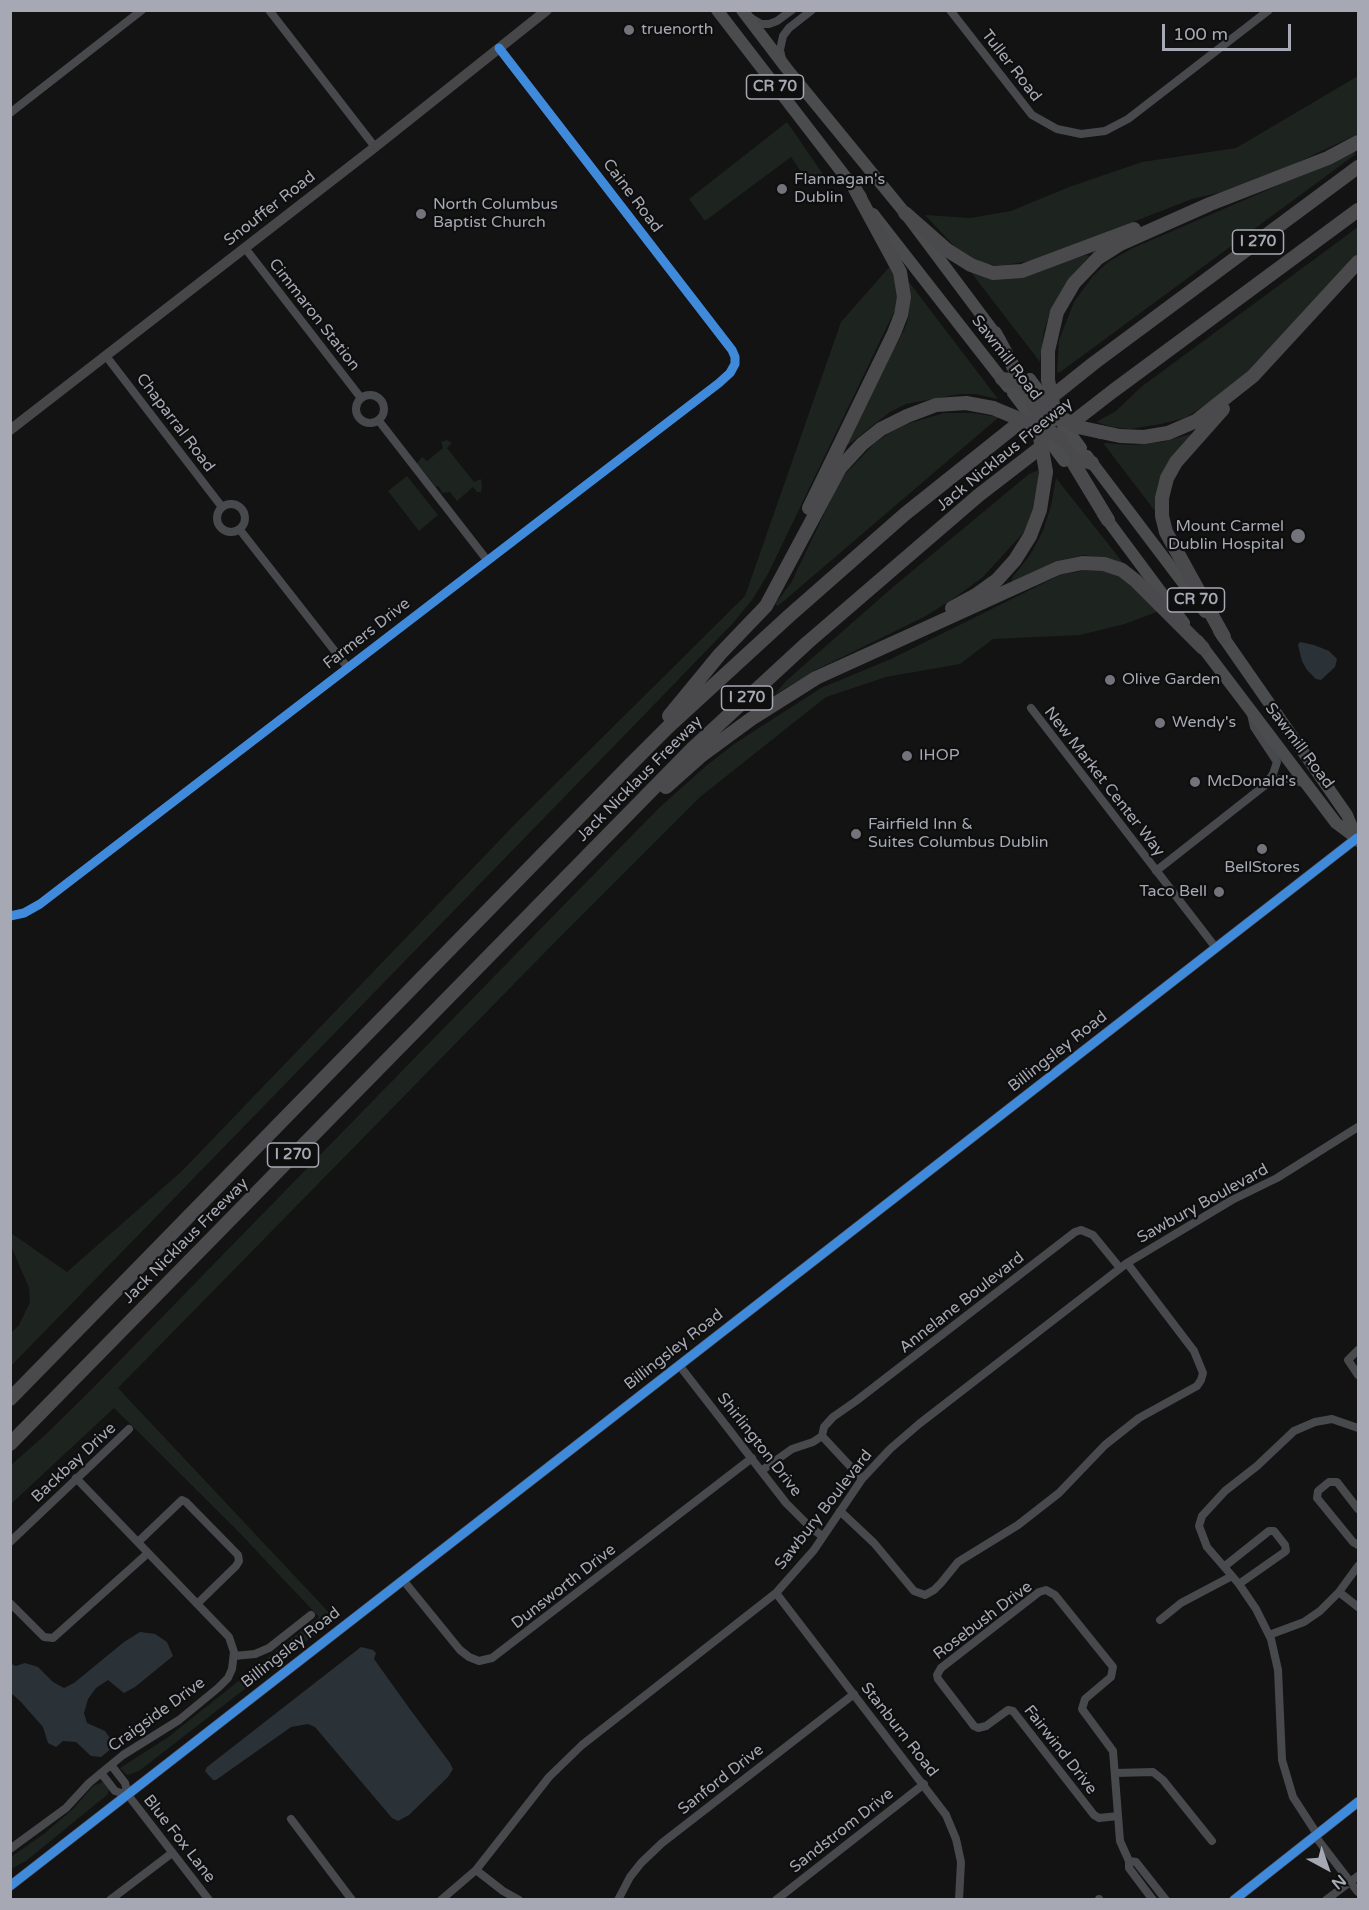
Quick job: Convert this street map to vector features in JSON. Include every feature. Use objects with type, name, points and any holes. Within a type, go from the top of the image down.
[{"type":"highway","points":[[1108,520],[1073,455],[1061,439],[1048,381],[1048,351],[1058,312],[1074,282],[1098,258],[1120,244],[1210,204],[1328,158],[1359,142]]},
{"type":"highway","name":"Jack Nicklaus Freeway","points":[[10,1399],[629,766],[780,624],[905,514],[1112,349],[1359,167]]},
{"type":"highway","points":[[787,566],[799,528],[901,315],[904,297],[900,272],[855,189]]},
{"type":"highway","points":[[905,213],[947,250],[971,265],[993,273],[1022,271],[1171,214],[1210,204]]},
{"type":"highway","name":"Jack Nicklaus Freeway","points":[[10,1444],[572,870],[708,734],[807,643],[955,516],[1113,391],[1359,210]]},
{"type":"highway","points":[[1224,638],[1166,532],[1162,516],[1162,498],[1167,478],[1176,462],[1359,262]]},
{"type":"highway","points":[[887,645],[976,595],[997,580],[1015,560],[1030,536],[1040,510],[1046,472],[1039,427],[1032,401],[1021,386],[995,333]]},
{"type":"highway","points":[[1032,401],[1078,427],[1120,436],[1144,437],[1168,433],[1196,421],[1253,376]]},
{"type":"highway","points":[[1002,379],[1010,380],[1021,386]]},
{"type":"highway","points":[[629,766],[720,654],[766,606],[840,468],[862,444],[881,429],[936,405],[966,403],[993,408],[1061,439]]},
{"type":"highway","points":[[1073,455],[1092,462]]},
{"type":"highway","points":[[572,870],[702,755],[751,719],[816,678],[1058,568],[1082,563],[1104,564],[1122,570],[1203,648]]},
{"type":"main road","name":"Sawmill Road","points":[[717,10],[1002,379]]},
{"type":"main road","name":"Sawmill Road","points":[[743,10],[787,69],[905,213],[995,333]]},
{"type":"main road","name":"Sawmill Road","points":[[1021,386],[1055,414],[1073,455]]},
{"type":"main road","name":"Sawmill Road","points":[[1021,386],[1039,427],[1073,455]]},
{"type":"main road","name":"Sawmill Road","points":[[1092,462],[1224,638],[1347,815],[1358,839]]},
{"type":"main road","name":"Sawmill Road","points":[[1108,520],[1336,823],[1358,839]]},
{"type":"street","points":[[10,113],[142,10]]},
{"type":"street","points":[[269,10],[375,147]]},
{"type":"street","name":"Snouffer Road","points":[[10,430],[375,147],[547,10]]},
{"type":"street","points":[[743,10],[757,22],[767,25],[792,10]]},
{"type":"street","points":[[787,69],[780,50],[783,36],[789,28],[812,10]]},
{"type":"street","name":"Tuller Road","points":[[950,10],[1032,115],[1057,129],[1081,134],[1105,131],[1128,119],[1269,10]]},
{"type":"street","name":"Caine Road","points":[[499,48],[732,350],[735,364]]},
{"type":"street","name":"Cimmaron Station","points":[[245,248],[361,398]]},
{"type":"street","name":"Chaparral Road","points":[[106,356],[222,507]]},
{"type":"street","name":"Farmers Drive","points":[[10,916],[24,913],[40,904],[710,389],[730,373],[735,364]]},
{"type":"street","name":"Cimmaron Station","points":[[361,398],[372,395],[382,401],[384,412],[379,421]]},
{"type":"street","name":"Cimmaron Station","points":[[361,398],[356,410],[359,418],[366,423],[379,421]]},
{"type":"street","name":"Cimmaron Station","points":[[379,421],[487,560]]},
{"type":"street","name":"Chaparral Road","points":[[233,504],[243,510],[246,521],[240,530],[227,532],[220,527],[218,514],[222,507],[233,504]]},
{"type":"street","name":"Chaparral Road","points":[[240,530],[348,668]]},
{"type":"street","name":"New Market Center Way","points":[[1031,708],[1215,948]]},
{"type":"street","points":[[1251,710],[1254,727],[1277,762],[1267,783]]},
{"type":"street","points":[[1267,783],[1284,778],[1307,784]]},
{"type":"street","name":"New Market Center Way","points":[[1156,872],[1267,783]]},
{"type":"street","name":"Billingsley Road","points":[[10,1886],[1358,839]]},
{"type":"street","name":"Sawbury Boulevard","points":[[441,1899],[476,1870],[549,1777],[582,1744],[776,1593],[801,1566],[862,1479],[919,1424],[1123,1265],[1232,1200],[1277,1178],[1359,1127]]},
{"type":"street","name":"Annelane Boulevard","points":[[761,1471],[792,1449],[813,1442],[822,1436],[824,1427],[833,1417],[1075,1232],[1081,1230],[1093,1235],[1123,1265],[1194,1351],[1203,1373],[1197,1386],[1139,1418],[1105,1445],[1059,1493],[1018,1525],[958,1562],[934,1590],[925,1594],[914,1591],[874,1543],[840,1511]]},
{"type":"street","points":[[1359,1350],[1348,1360],[1359,1375]]},
{"type":"street","name":"Shirlington Drive","points":[[679,1365],[786,1503],[822,1536]]},
{"type":"street","points":[[1359,1428],[1332,1419],[1315,1422],[1294,1431],[1257,1466],[1225,1491],[1202,1516],[1199,1526],[1207,1547],[1239,1584],[1269,1635],[1278,1670],[1282,1760],[1293,1797],[1316,1835],[1359,1892]]},
{"type":"street","name":"Backbay Drive","points":[[10,1542],[129,1429]]},
{"type":"street","points":[[822,1436],[862,1479]]},
{"type":"street","name":"Dunsworth Drive","points":[[403,1580],[460,1650],[479,1661],[492,1658],[752,1458]]},
{"type":"street","points":[[76,1478],[229,1637],[234,1656],[255,1654],[269,1648],[311,1615]]},
{"type":"street","points":[[1359,1509],[1337,1482],[1329,1482],[1317,1491],[1317,1498],[1353,1542],[1359,1545]]},
{"type":"street","points":[[138,1542],[182,1500],[238,1555],[239,1561],[236,1566],[197,1604]]},
{"type":"street","points":[[1225,1566],[1269,1532],[1274,1531],[1285,1545],[1286,1551],[1239,1584]]},
{"type":"street","points":[[10,1603],[44,1637],[53,1638],[148,1553]]},
{"type":"street","points":[[1269,1635],[1304,1622],[1320,1611],[1339,1592],[1359,1566]]},
{"type":"street","points":[[1160,1620],[1181,1603],[1232,1576]]},
{"type":"street","name":"Rosebush Drive","points":[[937,1675],[941,1668],[1039,1592],[1046,1590],[1055,1595],[1113,1666],[1111,1677],[1084,1699],[1082,1709],[1113,1751],[1115,1773]]},
{"type":"street","points":[[1339,1592],[1359,1607]]},
{"type":"street","name":"Stanburn Road","points":[[776,1593],[946,1815],[956,1839],[961,1862],[959,1899]]},
{"type":"street","name":"Craigside Drive","points":[[10,1849],[66,1808],[89,1783],[111,1765],[179,1720],[218,1688],[228,1678],[234,1656]]},
{"type":"street","name":"Fairwind Drive","points":[[937,1675],[940,1683],[974,1726],[982,1728],[1008,1710],[1013,1711],[1094,1815],[1099,1818],[1118,1816]]},
{"type":"street","name":"Sanford Drive","points":[[618,1899],[630,1877],[662,1843],[854,1694]]},
{"type":"street","name":"Craigside Drive","points":[[111,1765],[125,1783],[128,1795]]},
{"type":"street","points":[[1153,1899],[1129,1868],[1129,1861],[1120,1841],[1115,1773],[1153,1772],[1163,1780],[1212,1841]]},
{"type":"street","name":"Craigside Drive","points":[[101,1773],[115,1791],[128,1795]]},
{"type":"street","name":"Sandstrom Drive","points":[[776,1899],[924,1784]]},
{"type":"street","name":"Blue Fox Lane","points":[[128,1795],[209,1899]]},
{"type":"street","points":[[1234,1899],[1359,1802]]},
{"type":"street","points":[[291,1819],[352,1899]]},
{"type":"street","points":[[110,1899],[172,1853]]},
{"type":"street","points":[[1129,1861],[1136,1862],[1166,1899]]},
{"type":"street","points":[[476,1870],[503,1891],[519,1899]]},
{"type":"street","points":[[1326,1899],[1359,1876]]},
{"type":"shaded area","points":[[1358,76],[1358,134],[1292,165],[1222,192],[1192,199],[1035,260],[1000,266],[974,262],[975,259],[954,246],[925,215],[970,218],[1011,211],[1069,187],[1142,162],[1236,148]]},
{"type":"shaded area","points":[[787,122],[825,177],[811,187],[791,157],[705,221],[689,199]]},
{"type":"shaded area","points":[[1353,150],[1356,154],[1059,373],[1057,371],[1059,340],[1074,302],[1093,276],[1108,262],[1133,248],[1314,170]]},
{"type":"shaded area","points":[[1358,227],[1358,254],[1260,360],[1227,391],[1185,418],[1161,424],[1130,429],[1096,422],[1116,411],[1141,387]]},
{"type":"shaded area","points":[[1086,255],[1090,256],[1070,278],[1050,312],[1044,331],[1040,362],[970,271],[1013,278]]},
{"type":"shaded area","points":[[891,265],[899,291],[895,310],[768,574],[752,600],[733,623],[647,712],[11,1366],[11,1333],[19,1325],[30,1302],[29,1288],[11,1246],[11,1233],[67,1272],[182,1171],[518,821],[745,596],[841,322]]},
{"type":"shaded area","points":[[909,282],[998,399],[975,394],[960,394],[906,404],[890,412],[848,445],[846,443],[863,408],[904,330],[908,319]]},
{"type":"shaded area","points":[[944,413],[973,413],[999,417],[778,606],[775,604],[791,583],[845,474],[875,443],[891,432],[907,424]]},
{"type":"shaded area","points":[[1195,433],[1180,448],[1158,515],[1103,443],[1132,445],[1162,442]]},
{"type":"shaded area","points":[[447,440],[452,443],[447,448],[474,482],[481,479],[481,492],[477,492],[473,487],[457,501],[450,492],[441,493],[438,486],[436,487],[417,463],[422,457],[427,461],[443,448],[441,442]]},
{"type":"shaded area","points":[[1039,470],[1035,506],[1025,531],[983,577],[926,616],[818,669],[774,695],[786,681],[893,587],[1029,474]]},
{"type":"shaded area","points":[[407,476],[438,515],[419,531],[388,491]]},
{"type":"shaded area","points":[[1056,478],[1124,564],[1083,555],[1067,559],[1012,583],[1012,578],[1030,555],[1043,531],[1051,506]]},
{"type":"shaded area","points":[[1085,570],[1108,571],[1127,579],[1159,611],[1125,624],[1080,635],[993,639],[960,664],[886,677],[826,697],[700,797],[118,1388],[335,1619],[139,1771],[127,1775],[120,1768],[167,1738],[319,1617],[233,1526],[114,1408],[11,1504],[11,1465],[89,1392],[660,807],[706,766],[734,744],[821,688],[891,659],[1060,575]]},
{"type":"shaded area","points":[[1300,642],[1329,651],[1337,659],[1335,667],[1321,680],[1316,679],[1307,670],[1302,661],[1298,645]]},
{"type":"shaded area","points":[[140,1632],[155,1634],[167,1642],[173,1656],[135,1687],[124,1693],[108,1680],[96,1688],[88,1699],[84,1713],[87,1723],[105,1731],[112,1741],[112,1748],[101,1757],[91,1756],[76,1742],[63,1741],[56,1747],[48,1743],[43,1727],[11,1693],[11,1664],[16,1666],[25,1663],[38,1667],[53,1682],[64,1688],[74,1683],[124,1642]]},
{"type":"shaded area","points":[[361,1647],[376,1653],[374,1659],[453,1769],[448,1777],[409,1815],[398,1821],[392,1818],[315,1727],[308,1724],[291,1727],[216,1780],[213,1780],[205,1771],[207,1767]]},
{"type":"shaded area","points":[[103,1782],[109,1790],[107,1795],[26,1861],[11,1869],[11,1857],[45,1833],[74,1808],[93,1786]]},
{"type":"cycle path","points":[[10,916],[24,913],[40,904],[730,373],[735,364],[732,350],[499,48]]},
{"type":"cycle path","points":[[10,1886],[1357,838]]},
{"type":"cycle path","points":[[1234,1900],[1358,1802]]},
{"type":"place","name":"truenorth","points":[[629,30]]},
{"type":"place","name":"Flannagan's Dublin","points":[[782,189]]},
{"type":"place","name":"North Columbus Baptist Church","points":[[421,214]]},
{"type":"place","name":"Mount Carmel Dublin Hospital","points":[[1298,536]]},
{"type":"place","name":"Olive Garden","points":[[1110,680]]},
{"type":"place","name":"Wendy's","points":[[1160,723]]},
{"type":"place","name":"IHOP","points":[[907,756]]},
{"type":"place","name":"McDonald's","points":[[1195,782]]},
{"type":"place","name":"Fairfield Inn & Suites Columbus Dublin","points":[[856,834]]},
{"type":"place","name":"BellStores","points":[[1262,849]]},
{"type":"place","name":"Taco Bell","points":[[1219,892]]}]
